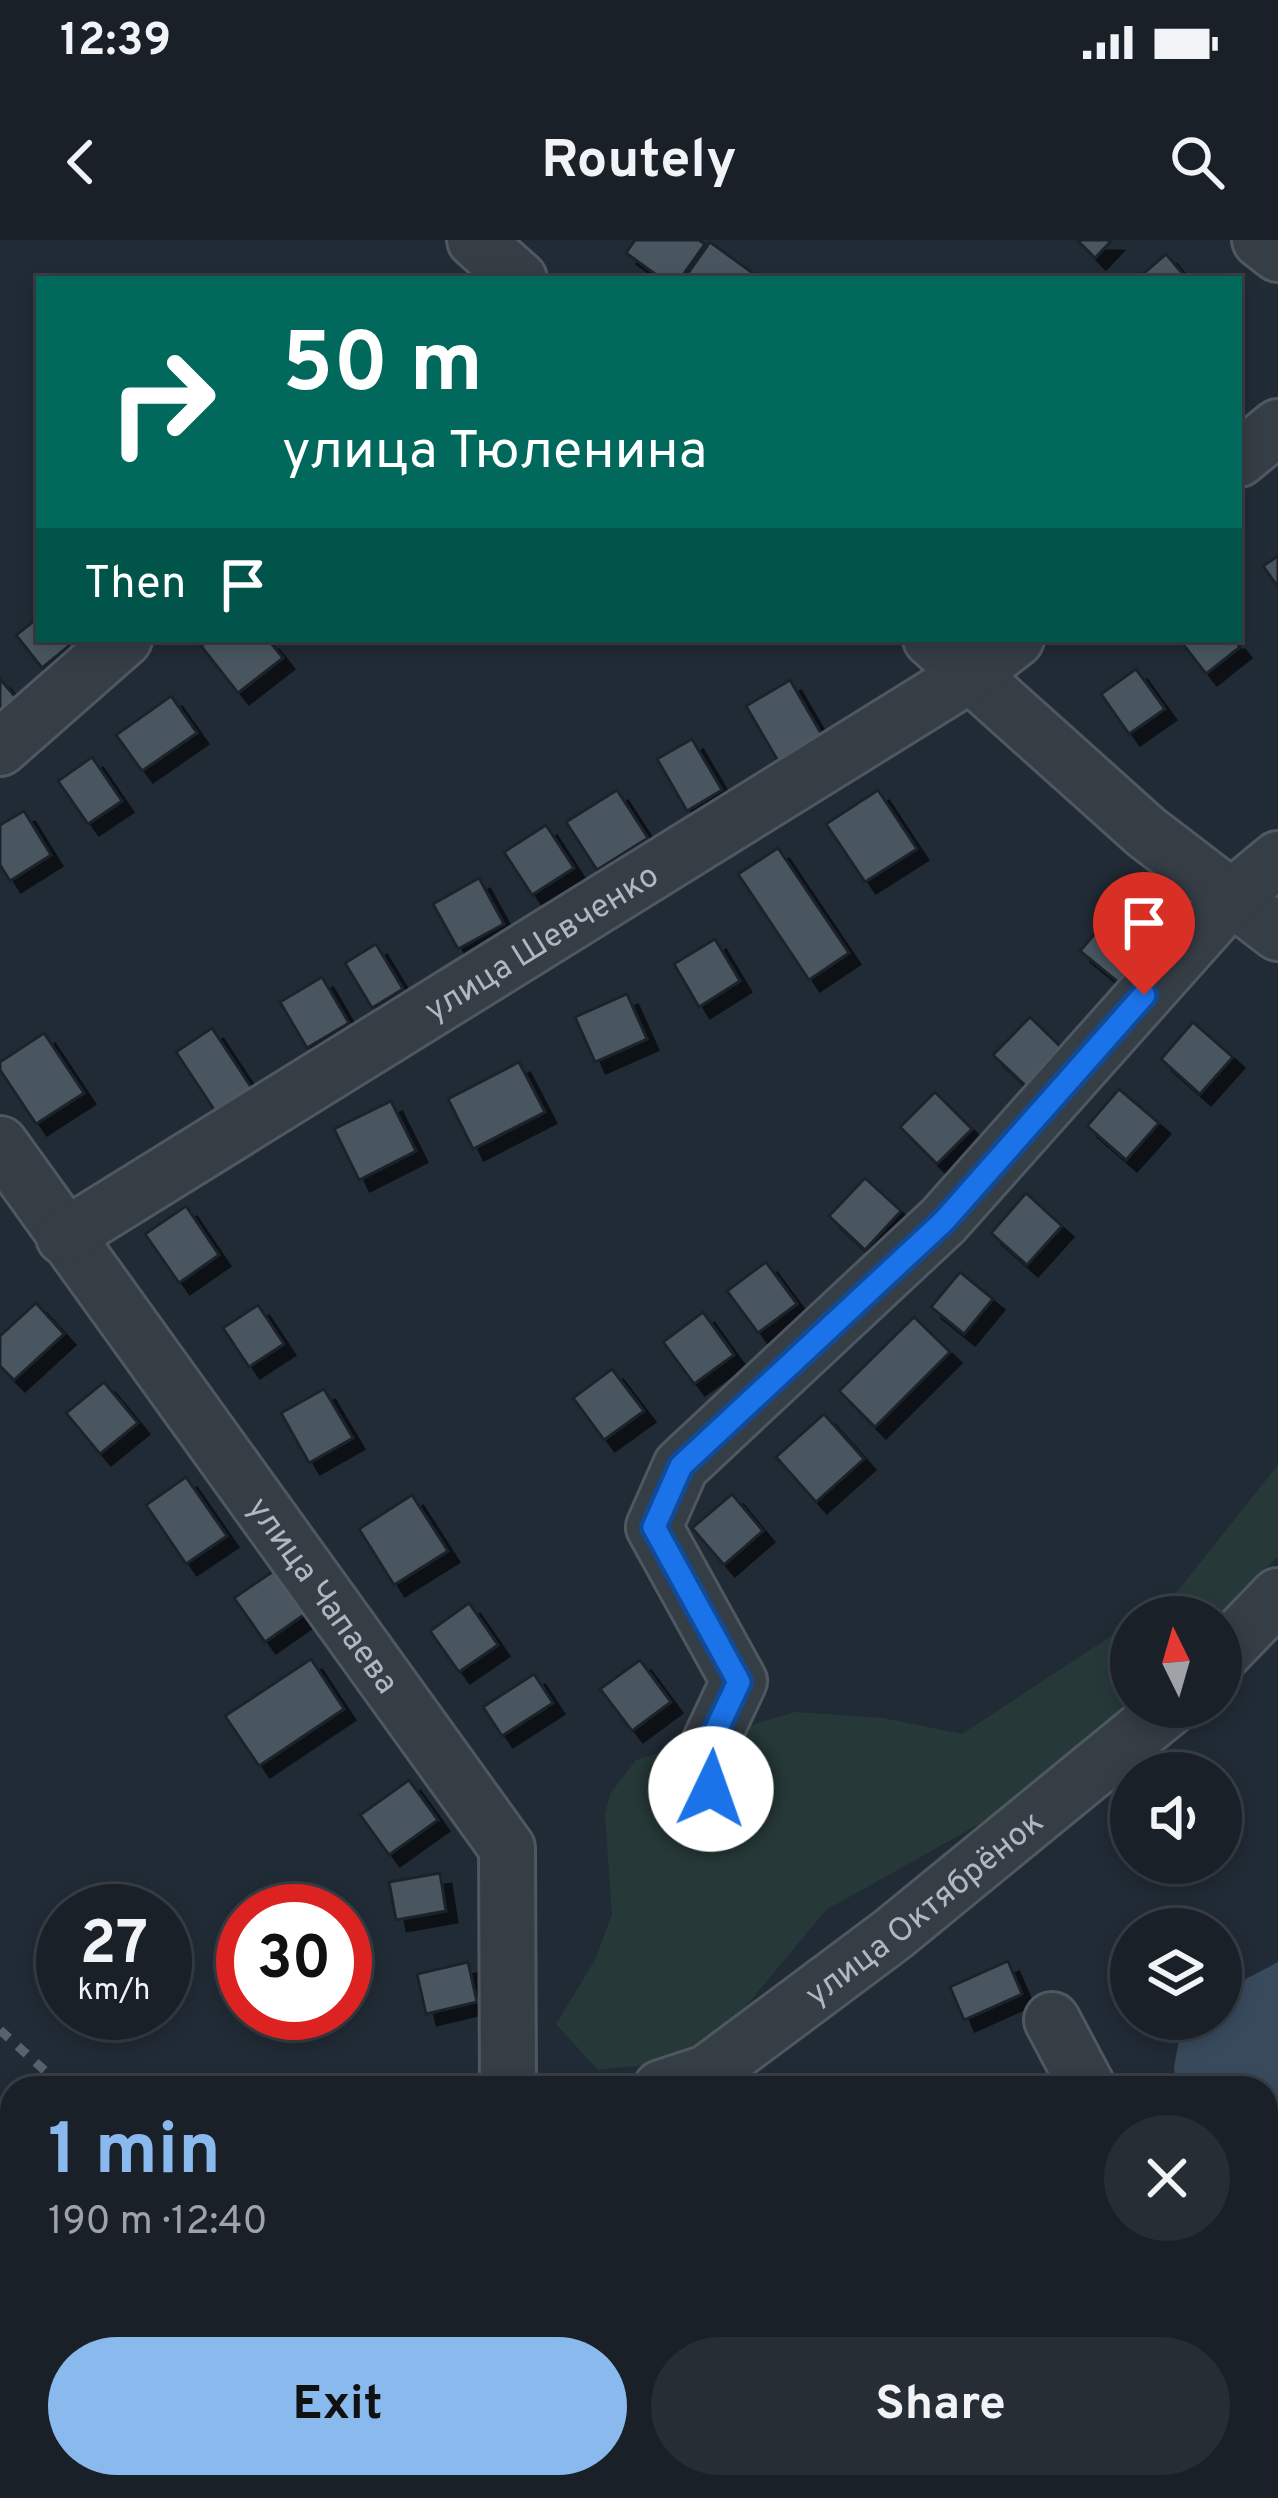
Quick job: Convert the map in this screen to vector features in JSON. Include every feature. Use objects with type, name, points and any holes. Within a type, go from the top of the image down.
[{"type":"street","points":[[475,240],[515,276]]},
{"type":"street","points":[[1260,240],[1278,254]]},
{"type":"street","points":[[1242,457],[1278,427]]},
{"type":"street","points":[[0,748],[121,642]]},
{"type":"street","points":[[934,642],[1146,832],[1278,933]]},
{"type":"street","name":"улица Шевченко","points":[[64,1237],[971,674],[1012,642]]},
{"type":"street","points":[[722,1816],[701,1762],[739,1682],[654,1527],[681,1466],[944,1221],[1231,898],[1278,859]]},
{"type":"street","name":"улица Чапаева","points":[[0,1144],[507,1848],[508,2076]]},
{"type":"street","points":[[1242,1633],[1278,1596]]},
{"type":"street","name":"улица Октябрёнок","points":[[697,2076],[856,1962],[1144,1728]]},
{"type":"street","points":[[1052,2020],[1082,2076]]},
{"type":"green space","points":[[1278,1465],[1278,1556],[1239,1596],[1172,1596]]},
{"type":"green space","points":[[1110,1637],[1110,1724],[990,1818],[826,1910],[702,2059],[598,2070],[556,2024],[595,1960],[612,1914],[605,1815],[610,1794],[636,1760],[795,1712],[883,1718],[962,1734]]},
{"type":"water","points":[[1278,1962],[1278,2076],[1175,2076],[1179,2040],[1242,2040],[1242,1981]]},
{"type":"building","points":[[635,240],[699,240],[705,244],[682,276],[658,276],[626,253]]},
{"type":"building","points":[[1077,240],[1112,240],[1095,258]]},
{"type":"building","points":[[710,242],[757,276],[686,276]]},
{"type":"building","points":[[1166,254],[1184,276],[1140,276]]},
{"type":"building","points":[[1278,556],[1278,587],[1263,566]]},
{"type":"building","points":[[36,619],[36,642],[66,642],[69,646],[42,668],[16,635]]},
{"type":"building","points":[[206,642],[270,642],[283,658],[238,693],[201,646]]},
{"type":"building","points":[[1181,642],[1236,642],[1240,647],[1206,674]]},
{"type":"building","points":[[1136,669],[1165,709],[1129,734],[1101,694]]},
{"type":"building","points":[[0,679],[24,707],[0,728]]},
{"type":"building","points":[[790,680],[822,735],[778,761],[746,706]]},
{"type":"building","points":[[171,696],[197,733],[142,771],[116,735]]},
{"type":"building","points":[[692,739],[722,790],[687,811],[657,759]]},
{"type":"building","points":[[92,757],[122,801],[88,824],[58,781]]},
{"type":"building","points":[[617,790],[648,838],[597,870],[566,822]]},
{"type":"building","points":[[878,790],[917,849],[865,882],[826,824]]},
{"type":"building","points":[[24,811],[51,855],[10,881],[0,865],[0,825]]},
{"type":"building","points":[[546,825],[574,868],[532,895],[504,852]]},
{"type":"building","points":[[778,848],[849,953],[809,980],[738,874]]},
{"type":"building","points":[[479,878],[504,924],[458,949],[433,904]]},
{"type":"building","points":[[1114,911],[1152,942],[1118,982],[1080,951]]},
{"type":"building","points":[[715,939],[740,981],[699,1007],[674,964]]},
{"type":"building","points":[[376,944],[403,989],[372,1008],[345,963]]},
{"type":"building","points":[[322,977],[349,1023],[307,1048],[280,1002]]},
{"type":"building","points":[[627,994],[647,1039],[595,1062],[575,1017]]},
{"type":"building","points":[[1030,1017],[1065,1051],[1029,1089],[993,1055]]},
{"type":"building","points":[[1193,1022],[1233,1057],[1200,1094],[1161,1059]]},
{"type":"building","points":[[212,1028],[253,1090],[217,1114],[176,1052]]},
{"type":"building","points":[[44,1033],[84,1093],[36,1124],[0,1070],[0,1062]]},
{"type":"building","points":[[519,1062],[545,1112],[473,1149],[448,1099]]},
{"type":"building","points":[[1119,1089],[1159,1123],[1126,1160],[1087,1126]]},
{"type":"building","points":[[935,1092],[972,1129],[937,1164],[900,1127]]},
{"type":"building","points":[[391,1101],[416,1151],[359,1180],[334,1129]]},
{"type":"building","points":[[865,1178],[901,1211],[865,1250],[829,1216]]},
{"type":"building","points":[[1026,1193],[1062,1226],[1027,1265],[991,1233]]},
{"type":"building","points":[[186,1206],[219,1255],[179,1283],[145,1234]]},
{"type":"building","points":[[766,1262],[797,1304],[758,1333],[727,1291]]},
{"type":"building","points":[[960,1272],[993,1299],[964,1334],[931,1307]]},
{"type":"building","points":[[36,1303],[64,1334],[14,1380],[0,1366],[0,1336]]},
{"type":"building","points":[[258,1305],[284,1344],[249,1367],[223,1328]]},
{"type":"building","points":[[703,1312],[734,1355],[694,1384],[663,1342]]},
{"type":"building","points":[[914,1317],[950,1352],[875,1427],[839,1391]]},
{"type":"building","points":[[612,1369],[644,1411],[604,1440],[573,1398]]},
{"type":"building","points":[[104,1382],[138,1423],[100,1454],[66,1413]]},
{"type":"building","points":[[324,1389],[353,1438],[309,1463],[281,1413]]},
{"type":"building","points":[[824,1414],[864,1459],[816,1502],[776,1457]]},
{"type":"building","points":[[186,1477],[227,1536],[186,1564],[146,1505]]},
{"type":"building","points":[[732,1494],[763,1531],[724,1565],[692,1528]]},
{"type":"building","points":[[412,1495],[448,1551],[394,1585],[359,1529]]},
{"type":"building","points":[[275,1570],[305,1614],[265,1642],[234,1598]]},
{"type":"building","points":[[469,1603],[498,1645],[459,1672],[430,1631]]},
{"type":"building","points":[[311,1659],[344,1709],[259,1766],[225,1716]]},
{"type":"building","points":[[640,1660],[671,1702],[632,1731],[600,1689]]},
{"type":"building","points":[[534,1674],[553,1703],[502,1736],[483,1707]]},
{"type":"building","points":[[409,1780],[438,1820],[389,1855],[360,1815]]},
{"type":"building","points":[[440,1873],[446,1911],[396,1920],[389,1882]]},
{"type":"building","points":[[1008,1961],[1022,1994],[964,2020],[950,1987]]},
{"type":"building","points":[[468,1962],[477,2002],[426,2014],[417,1974]]},
{"type":"railway","points":[[0,2030],[51,2076]]},
{"type":"route","points":[[711,1789],[701,1762],[739,1682],[654,1527],[681,1466],[944,1221],[1144,995]]}]
